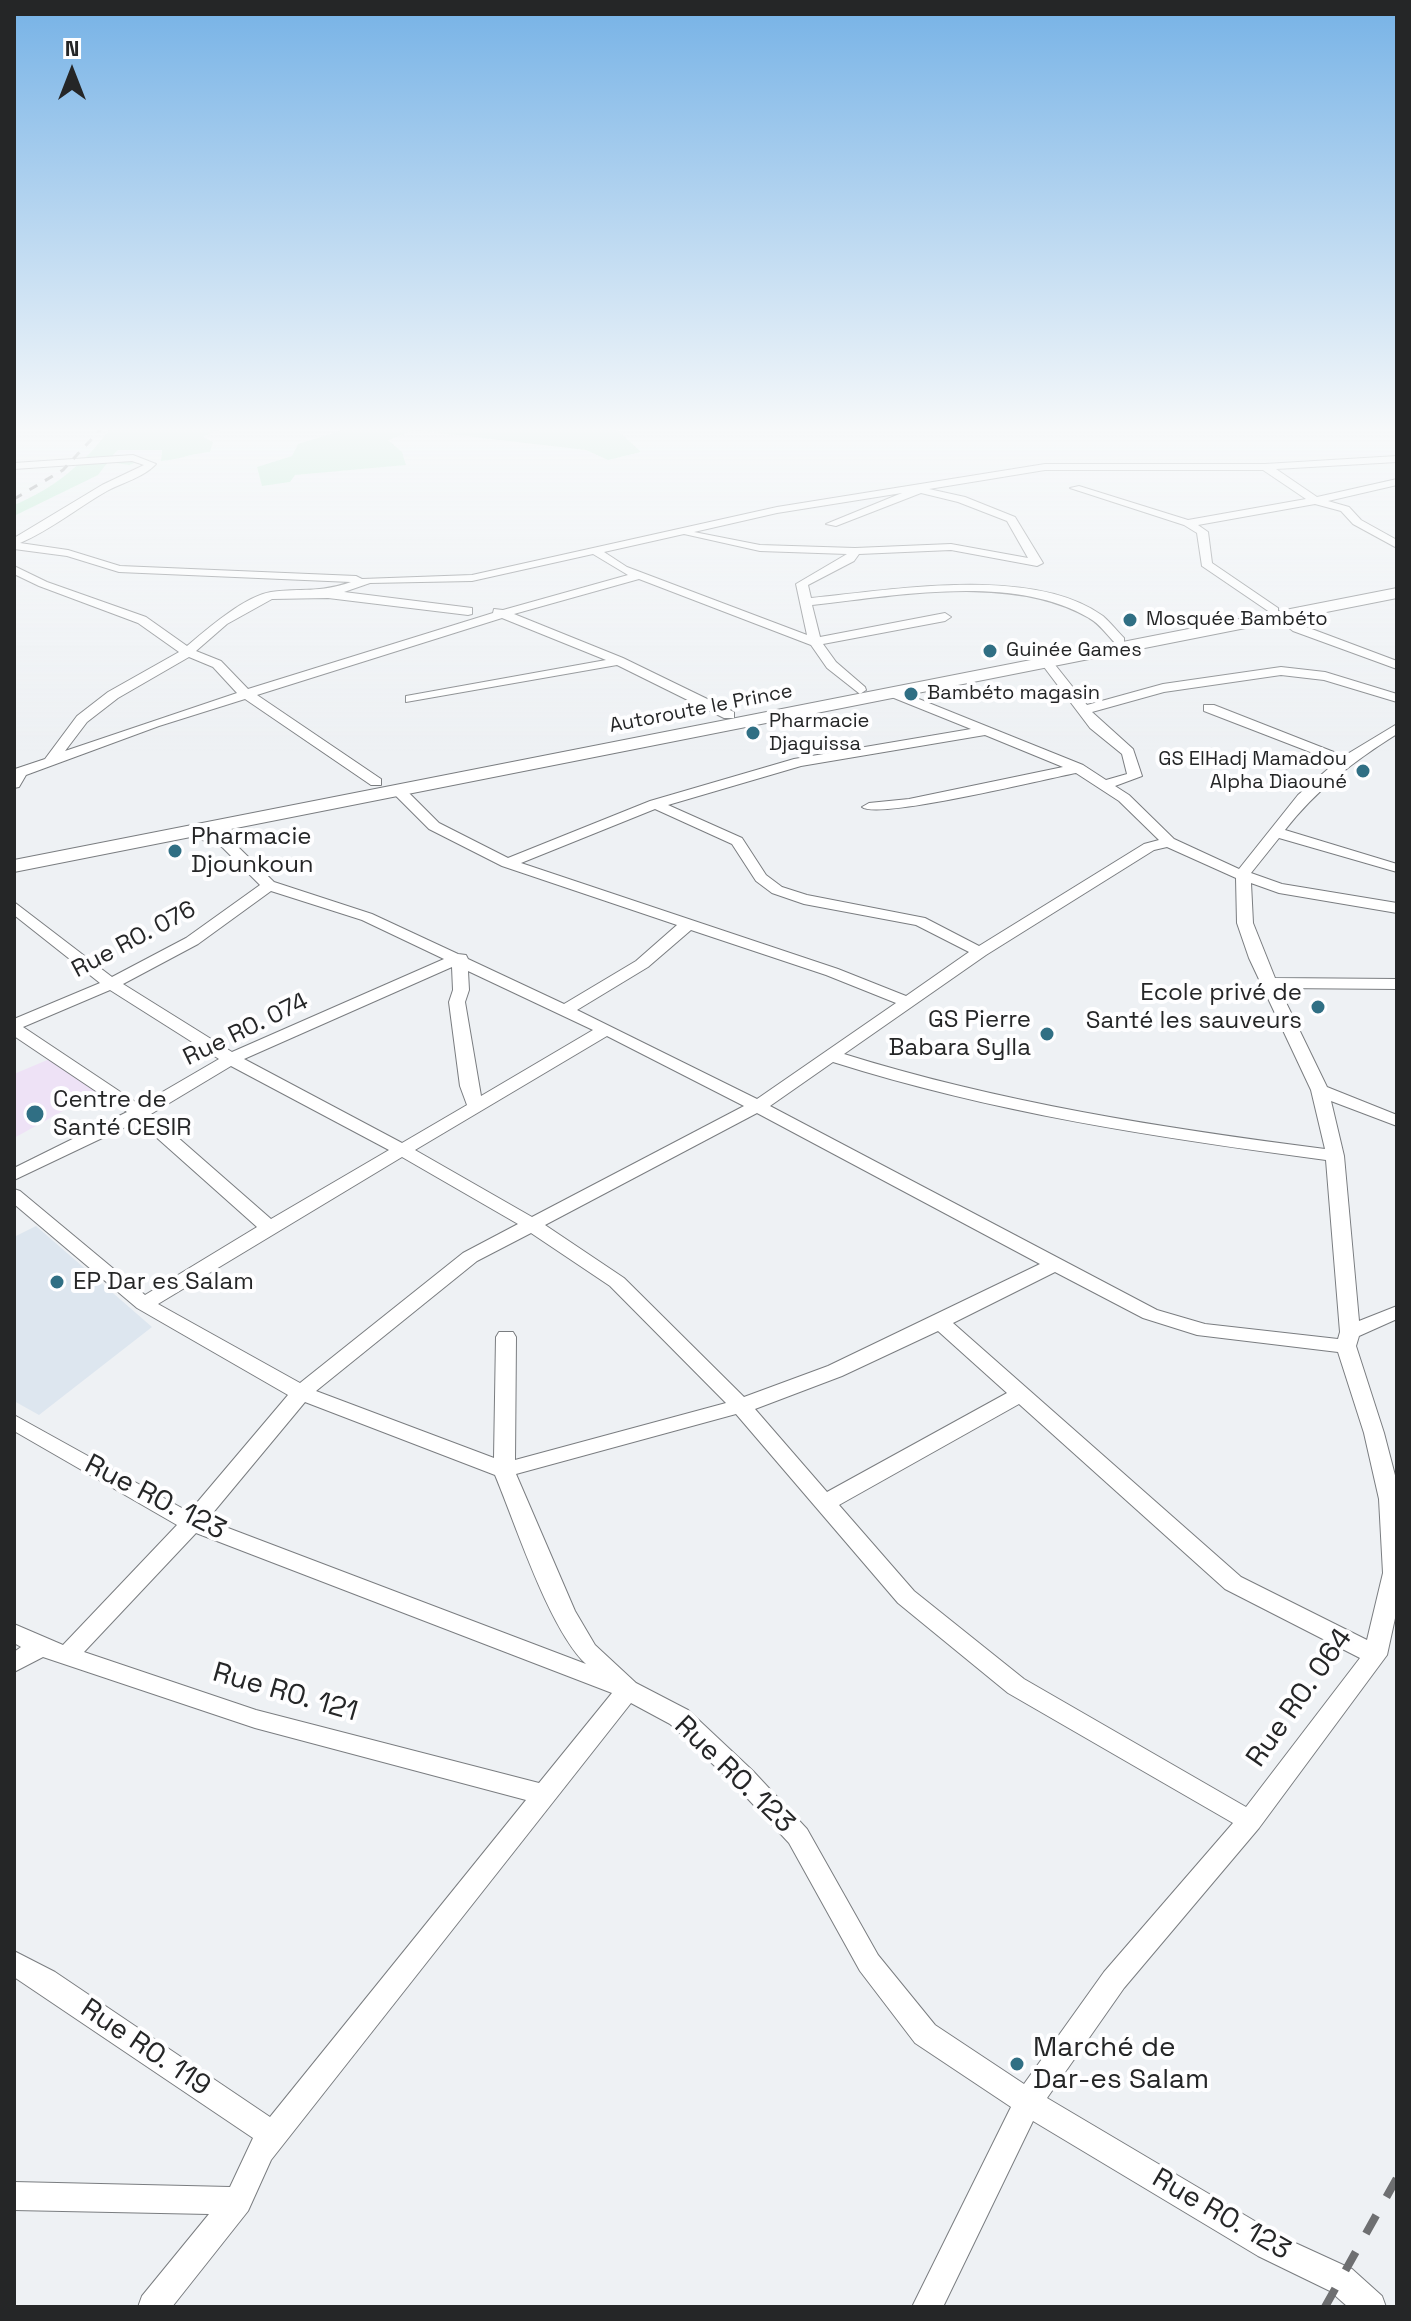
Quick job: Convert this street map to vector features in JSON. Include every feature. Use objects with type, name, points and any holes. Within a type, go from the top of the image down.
[{"type":"main road","points":[[1278,614],[1397,580]]},
{"type":"main road","name":"Autoroute le Prince","points":[[14,866],[1048,664],[1397,587]]},
{"type":"main road","name":"Autoroute le Prince","points":[[14,854],[1120,641],[1397,596]]},
{"type":"street","points":[[16,775],[197,707],[335,668],[469,601],[597,552],[659,537]]},
{"type":"street","points":[[707,537],[760,548],[855,551],[951,547],[1037,563]]},
{"type":"street","points":[[1022,537],[1037,563]]},
{"type":"street","points":[[1203,537],[1206,564],[1297,628],[1397,665]]},
{"type":"street","points":[[14,544],[68,553],[119,569],[369,580],[469,601],[619,661],[729,715]]},
{"type":"street","points":[[855,551],[850,559],[802,584],[813,642],[826,664],[860,690]]},
{"type":"street","points":[[597,552],[623,569],[813,642],[945,617]]},
{"type":"street","points":[[1019,593],[1037,563]]},
{"type":"street","points":[[14,569],[43,584],[142,620],[188,652],[217,664],[245,693],[376,782]]},
{"type":"street","points":[[498,612],[641,575]]},
{"type":"street","points":[[328,594],[369,580]]},
{"type":"street","points":[[806,602],[964,586],[1067,603],[1095,616],[1120,641]]},
{"type":"street","points":[[50,762],[82,719],[113,695],[188,652],[223,621],[270,596],[328,594],[469,601]]},
{"type":"street","points":[[411,699],[458,686],[484,686],[619,661]]},
{"type":"street","points":[[1048,664],[1095,725],[1128,752],[1135,776],[1104,785]]},
{"type":"street","points":[[1085,710],[1163,688],[1281,671],[1325,676],[1397,698]]},
{"type":"street","points":[[894,693],[1078,768],[1124,798],[1169,842],[1219,867],[1279,888],[1397,908]]},
{"type":"street","points":[[1209,708],[1345,761]]},
{"type":"street","points":[[1243,874],[1303,798],[1345,761],[1397,728]]},
{"type":"street","points":[[507,863],[655,804],[799,762],[985,731]]},
{"type":"street","points":[[869,807],[909,803],[1078,768]]},
{"type":"street","points":[[398,790],[434,826],[507,863],[832,972],[908,1002]]},
{"type":"street","points":[[655,804],[737,841],[761,878],[777,890],[804,899],[920,921],[980,952]]},
{"type":"street","points":[[191,831],[227,844],[269,885],[367,917],[460,958],[563,1012],[759,1105],[1053,1265],[1150,1314],[1204,1330],[1348,1339],[1397,1312]]},
{"type":"street","points":[[1276,832],[1397,868]]},
{"type":"street","points":[[67,1656],[192,1523],[301,1393],[470,1257],[529,1223],[759,1105],[980,952],[1149,847],[1169,842]]},
{"type":"street","name":"Rue RO. 064","points":[[927,2307],[1028,2102],[1114,1980],[1250,1821],[1375,1655],[1396,1573],[1390,1499],[1348,1339],[1335,1156],[1320,1090],[1269,983],[1245,923],[1243,874]]},
{"type":"street","name":"Rue RO. 076","points":[[14,1027],[111,984],[192,941],[269,885]]},
{"type":"street","points":[[14,907],[111,984],[231,1059],[404,1151],[529,1223],[617,1282],[741,1406],[906,1597],[1016,1686],[1250,1821]]},
{"type":"street","points":[[563,1012],[642,964],[687,925]]},
{"type":"street","points":[[460,958],[461,990],[457,1002],[469,1086],[477,1108]]},
{"type":"street","name":"Rue RO. 074","points":[[14,1175],[140,1113],[231,1059],[460,958]]},
{"type":"street","points":[[1269,983],[1397,984]]},
{"type":"street","points":[[14,1027],[140,1113],[268,1227]]},
{"type":"street","points":[[144,1304],[268,1227],[404,1151],[604,1031]]},
{"type":"street","points":[[832,1056],[910,1083],[1185,1136],[1335,1156]]},
{"type":"street","points":[[1320,1090],[1397,1121]]},
{"type":"street","points":[[14,1195],[144,1304],[301,1393],[504,1470],[741,1406],[835,1371],[1053,1265]]},
{"type":"street","points":[[940,1322],[1233,1583],[1375,1655]]},
{"type":"street","points":[[153,2307],[238,2201],[261,2150],[628,1690],[587,1651],[564,1613],[504,1470],[506,1337]]},
{"type":"street","points":[[823,1504],[1022,1393]]},
{"type":"street","name":"Rue RO. 123","points":[[14,1422],[192,1523],[628,1690],[679,1717],[744,1778],[798,1836],[869,1963],[925,2034],[1028,2102],[1269,2246],[1341,2280],[1371,2307]]},
{"type":"street","name":"Rue RO. 121","points":[[14,1633],[41,1647],[255,1719],[545,1795]]},
{"type":"street","points":[[14,1663],[41,1647]]},
{"type":"street","name":"Rue RO. 119","points":[[14,1963],[45,1980],[273,2135]]},
{"type":"street","points":[[14,2196],[238,2201]]},
{"type":"shaded area","name":"Centre de Santé CESIR","points":[[52,1058],[99,1091],[14,1138],[14,1074]]},
{"type":"shaded area","name":"EP Dar es Salam","points":[[36,1226],[152,1327],[39,1415],[14,1401],[14,1237]]},
{"type":"railway","points":[[1325,2307],[1397,2178]]},
{"type":"place","name":"Mosquée Bambéto","points":[[1130,620]]},
{"type":"place","name":"Guinée Games","points":[[990,651]]},
{"type":"place","name":"Bambéto magasin","points":[[911,694]]},
{"type":"place","name":"Pharmacie Djaguissa","points":[[753,733]]},
{"type":"place","name":"GS ElHadj Mamadou Alpha Diaouné","points":[[1363,771]]},
{"type":"place","name":"Pharmacie Djounkoun","points":[[175,851]]},
{"type":"place","name":"Ecole privé de Santé les sauveurs","points":[[1318,1007]]},
{"type":"place","name":"GS Pierre Babara Sylla","points":[[1047,1034]]},
{"type":"place","name":"Centre de Santé CESIR","points":[[35,1114]]},
{"type":"place","name":"EP Dar es Salam","points":[[57,1282]]},
{"type":"place","name":"Marché de Dar-es Salam","points":[[1017,2064]]}]
